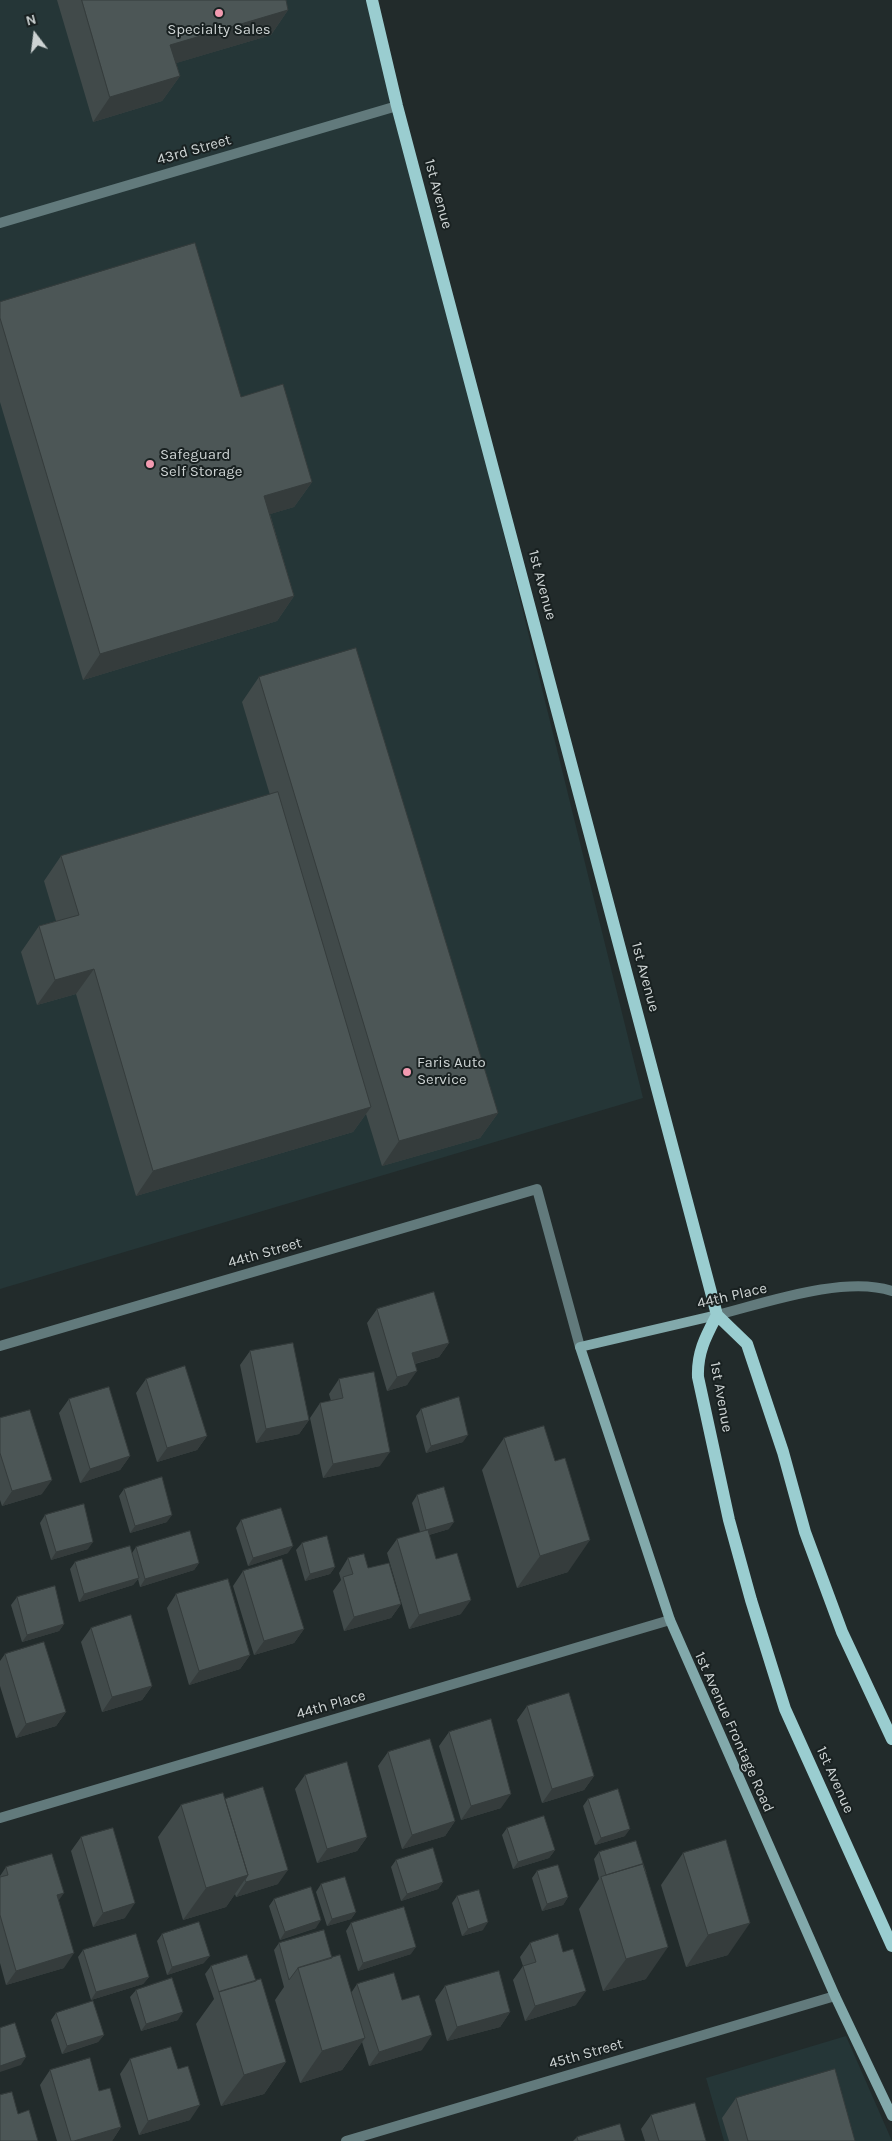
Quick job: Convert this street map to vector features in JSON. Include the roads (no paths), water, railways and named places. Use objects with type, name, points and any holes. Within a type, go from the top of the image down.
[{"type":"main road","name":"1st Avenue","points":[[372,0],[398,106],[717,1315],[700,1346],[697,1361],[698,1376],[729,1520],[751,1600],[785,1710],[892,1946]]},
{"type":"main road","points":[[717,1315],[742,1338],[753,1358],[783,1452],[805,1532],[842,1632],[892,1739]]},
{"type":"street","name":"43rd Street","points":[[0,223],[398,106]]},
{"type":"street","name":"44th Street","points":[[0,1346],[538,1188],[580,1347]]},
{"type":"street","name":"44th Place","points":[[580,1347],[836,1286],[880,1287],[892,1292]]},
{"type":"street","name":"1st Avenue Frontage Road","points":[[580,1347],[670,1620],[835,1996],[892,2116]]},
{"type":"street","name":"44th Place","points":[[0,1818],[670,1620]]},
{"type":"street","name":"45th Street","points":[[346,2141],[835,1996]]},
{"type":"place","name":"Specialty Sales","points":[[219,13]]},
{"type":"place","name":"Safeguard Self Storage","points":[[150,464]]},
{"type":"place","name":"Faris Auto Service","points":[[407,1072]]}]
